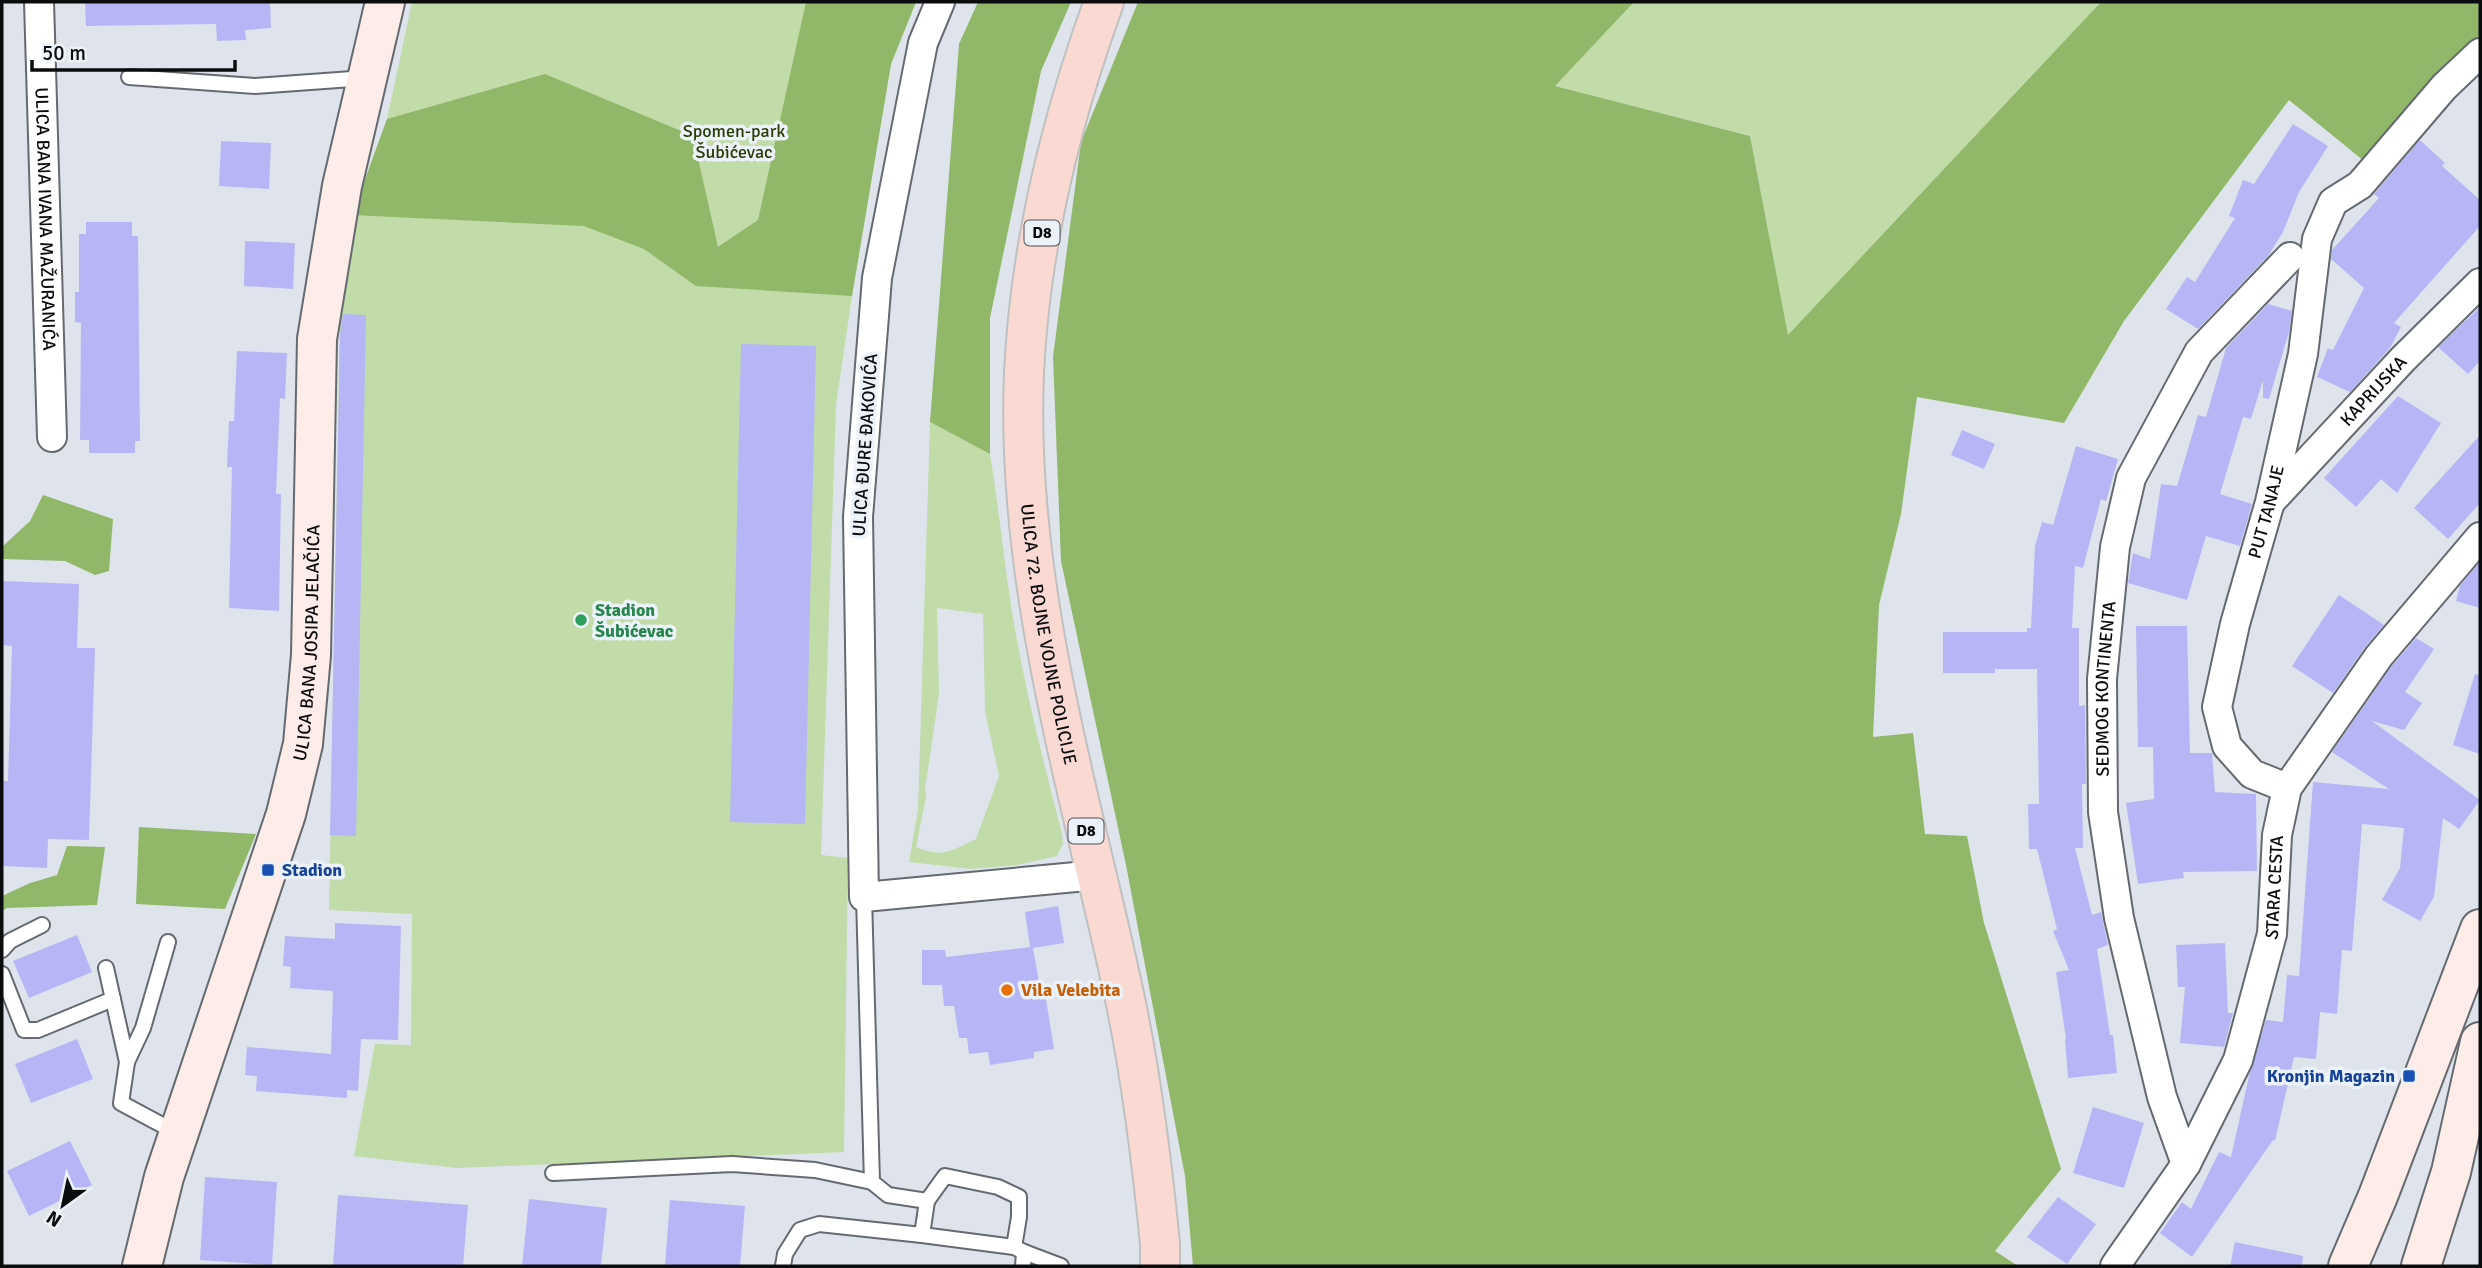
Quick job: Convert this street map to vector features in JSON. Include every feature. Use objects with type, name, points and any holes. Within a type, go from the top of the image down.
[{"type":"main road","name":"ULICA 72. BOJNE VOJNE POLICIJE","points":[[1104,2],[1080,67],[1056,158],[1030,296],[1024,375],[1026,471],[1033,560],[1046,652],[1125,1001],[1146,1110],[1160,1266]]},
{"type":"street","name":"ULICA BANA IVANA MAŽURANIĆA","points":[[39,2],[52,437]]},
{"type":"street","name":"ULICA BANA JOSIPA JELAČIĆA","points":[[142,1266],[164,1177],[286,814],[303,744],[311,655],[317,339],[342,186],[385,2]]},
{"type":"street","name":"ULICA ĐURE ĐAKOVIĆA","points":[[864,897],[858,516],[877,278],[923,43],[940,2]]},
{"type":"street","name":"PUT TANAJE","points":[[2287,788],[2252,774],[2227,746],[2217,707],[2235,624],[2270,502],[2303,354],[2317,239],[2333,202],[2360,184],[2444,87],[2480,53]]},
{"type":"street","name":"SEDMOG KONTINENTA","points":[[2186,1164],[2162,1097],[2119,918],[2103,812],[2102,678],[2116,547],[2131,478],[2199,352],[2290,257]]},
{"type":"street","name":"KAPRIJSKA","points":[[2270,502],[2403,359],[2480,283]]},
{"type":"street","name":"STARA CESTA","points":[[2115,1266],[2186,1164],[2238,1060],[2273,934],[2277,835],[2287,788],[2379,656],[2480,537]]},
{"type":"street","points":[[864,897],[1097,875]]},
{"type":"street","points":[[2348,1266],[2477,951]]},
{"type":"street","points":[[2421,1266],[2451,1172],[2480,1042]]},
{"type":"lane","points":[[129,77],[255,86],[368,78]]},
{"type":"lane","points":[[864,897],[872,1182]]},
{"type":"lane","points":[[2,950],[10,941],[42,925]]},
{"type":"lane","points":[[168,942],[144,1028],[127,1062],[121,1103],[178,1133]]},
{"type":"lane","points":[[106,968],[127,1062]]},
{"type":"lane","points":[[2,974],[24,1030],[38,1030],[113,999]]},
{"type":"lane","points":[[553,1173],[732,1164],[815,1170],[872,1182],[888,1195],[927,1201]]},
{"type":"lane","points":[[922,1234],[927,1201],[945,1176],[998,1187],[1019,1197],[1020,1255]]},
{"type":"lane","points":[[783,1266],[785,1254],[800,1230],[819,1224],[922,1234],[1061,1266]]},
{"type":"green space","name":"Stadion Šubićevac","points":[[412,2],[916,2],[891,64],[836,405],[821,855],[848,858],[844,1152],[457,1168],[354,1156],[375,1044],[411,1045],[412,914],[329,910],[340,314],[352,215],[387,119]]},
{"type":"green space","name":"Spomen-park Šubićevac","points":[[806,2],[916,2],[891,64],[852,296],[696,286],[644,249],[584,226],[352,215],[387,119],[545,74],[693,136],[718,247],[758,220]]},
{"type":"green space","points":[[978,2],[1071,2],[1041,71],[990,318],[990,454],[930,422],[959,44]]},
{"type":"green space","points":[[1138,2],[1634,2],[1555,86],[1750,136],[1788,335],[2101,2],[2480,2],[2480,42],[2364,161],[2289,100],[2124,321],[2064,423],[1917,397],[1901,514],[1879,605],[1873,737],[1913,733],[1925,834],[1967,836],[1984,923],[2061,1169],[1995,1251],[2018,1266],[1193,1266],[1185,1176],[1126,865],[1061,561],[1053,357],[1081,142]]},
{"type":"green space","points":[[1634,2],[2101,2],[1788,336],[1750,136],[1555,86]]},
{"type":"green space","points":[[930,422],[990,454],[1016,635],[1063,844],[1057,856],[1017,865],[971,869],[909,862],[918,810]],"holes":[[[937,608],[983,614],[985,711],[999,776],[976,839],[947,852],[934,852],[916,847],[926,797],[939,694]]]},
{"type":"green space","points":[[43,495],[113,519],[109,571],[95,575],[65,561],[2,559],[2,547],[30,521]]},
{"type":"green space","points":[[139,827],[256,834],[225,909],[136,904]]},
{"type":"green space","points":[[67,846],[105,847],[97,905],[7,908],[2,911],[2,896],[30,883],[57,875]]},
{"type":"building","points":[[85,2],[270,2],[271,28],[245,30],[246,40],[217,41],[216,24],[86,26]]},
{"type":"building","points":[[2293,124],[2328,146],[2299,192],[2283,232],[2268,256],[2198,329],[2166,309],[2187,277],[2195,282],[2235,218],[2229,216],[2243,180],[2254,184]]},
{"type":"building","points":[[2420,140],[2445,163],[2442,166],[2480,200],[2480,226],[2394,323],[2401,327],[2390,348],[2350,392],[2317,377],[2328,348],[2333,350],[2364,288],[2331,259],[2332,250],[2379,198],[2374,194]]},
{"type":"building","points":[[221,141],[271,143],[269,189],[219,186]]},
{"type":"building","points":[[86,222],[132,222],[132,236],[138,236],[140,441],[135,441],[135,453],[89,453],[89,440],[80,440],[81,323],[75,322],[75,292],[79,292],[79,234],[86,234]]},
{"type":"building","points":[[245,241],[295,243],[293,289],[244,286]]},
{"type":"building","points":[[2268,304],[2292,311],[2289,332],[2269,399],[2263,398],[2263,380],[2251,419],[2243,417],[2220,494],[2252,504],[2240,546],[2206,536],[2187,600],[2128,583],[2133,553],[2150,559],[2161,484],[2177,486],[2198,415],[2206,417],[2226,348]]},
{"type":"building","points":[[2480,307],[2480,361],[2468,374],[2438,347]]},
{"type":"building","points":[[343,314],[366,315],[356,836],[330,835],[340,335]]},
{"type":"building","points":[[741,344],[816,346],[805,824],[730,822]]},
{"type":"building","points":[[237,351],[287,353],[285,399],[280,398],[276,494],[281,494],[279,611],[229,608],[232,467],[227,467],[229,421],[234,421]]},
{"type":"building","points":[[2398,396],[2441,423],[2397,493],[2381,479],[2356,507],[2324,478]]},
{"type":"building","points":[[1962,430],[1995,444],[1984,469],[1951,455]]},
{"type":"building","points":[[2480,435],[2480,503],[2448,539],[2414,508]]},
{"type":"building","points":[[2076,446],[2118,459],[2106,501],[2101,499],[2083,568],[2075,566],[2072,628],[2079,628],[2079,706],[2085,705],[2086,784],[2082,784],[2083,848],[2075,848],[2092,915],[2101,912],[2108,945],[2097,949],[2110,1035],[2113,1035],[2117,1073],[2068,1078],[2066,1039],[2056,972],[2069,970],[2053,931],[2057,929],[2037,849],[2029,849],[2028,804],[2039,804],[2037,669],[1995,669],[1995,673],[1943,673],[1943,632],[2027,632],[2027,628],[2031,628],[2035,546],[2042,522],[2053,525]]},
{"type":"building","points":[[2480,562],[2480,608],[2456,601],[2460,586]]},
{"type":"building","points":[[2,581],[79,584],[77,648],[95,648],[89,840],[48,839],[47,868],[2,866],[2,781],[8,781],[12,646],[2,645]]},
{"type":"building","points":[[2339,595],[2384,625],[2333,693],[2292,666]]},
{"type":"building","points":[[2136,626],[2187,626],[2190,753],[2212,753],[2215,792],[2256,794],[2257,871],[2183,872],[2184,878],[2138,884],[2126,803],[2154,799],[2153,747],[2138,747]]},
{"type":"building","points":[[2416,638],[2434,649],[2405,692],[2422,703],[2404,730],[2372,721],[2480,800],[2459,829],[2443,818],[2434,897],[2420,921],[2382,900],[2400,868],[2404,828],[2362,824],[2352,951],[2342,950],[2337,1014],[2320,1012],[2316,1059],[2294,1057],[2275,1141],[2273,1140],[2192,1257],[2160,1233],[2182,1202],[2191,1209],[2219,1152],[2231,1157],[2249,1076],[2266,1020],[2283,1022],[2287,975],[2299,976],[2313,782],[2389,789],[2332,752],[2392,666]]},
{"type":"building","points":[[2475,674],[2480,675],[2480,754],[2453,745]]},
{"type":"building","points":[[1058,906],[1064,943],[1033,948],[1042,998],[1046,999],[1054,1049],[1034,1052],[1034,1058],[990,1065],[988,1052],[969,1054],[967,1038],[959,1038],[954,1006],[944,1006],[942,985],[922,985],[922,950],[945,950],[946,957],[1030,947],[1025,912]]},
{"type":"building","points":[[335,923],[401,926],[398,1040],[361,1039],[358,1091],[347,1090],[347,1098],[256,1091],[257,1076],[245,1075],[247,1047],[331,1054],[333,991],[290,988],[291,967],[283,966],[285,936],[335,939]]},
{"type":"building","points":[[77,935],[92,972],[29,998],[13,961]]},
{"type":"building","points":[[2225,943],[2228,1013],[2233,1013],[2224,1047],[2180,1043],[2185,987],[2178,987],[2176,945]]},
{"type":"building","points":[[77,1039],[93,1079],[31,1103],[15,1064]]},
{"type":"building","points":[[2093,1107],[2144,1123],[2124,1188],[2073,1173]]},
{"type":"building","points":[[70,1141],[92,1185],[29,1216],[7,1171]]},
{"type":"building","points":[[205,1177],[277,1182],[272,1265],[200,1260]]},
{"type":"building","points":[[338,1195],[468,1205],[463,1266],[333,1266]]},
{"type":"building","points":[[2058,1197],[2096,1224],[2067,1264],[2027,1237]]},
{"type":"building","points":[[529,1199],[607,1208],[601,1266],[522,1266]]},
{"type":"building","points":[[670,1200],[745,1206],[740,1266],[665,1266]]},
{"type":"building","points":[[2235,1242],[2303,1256],[2302,1266],[2230,1266]]},
{"type":"place","name":"Stadion Šubićevac","points":[[581,620]]},
{"type":"place","name":"Stadion","points":[[268,870]]},
{"type":"place","name":"Vila Velebita","points":[[1007,990]]},
{"type":"place","name":"Kronjin Magazin","points":[[2409,1076]]}]
